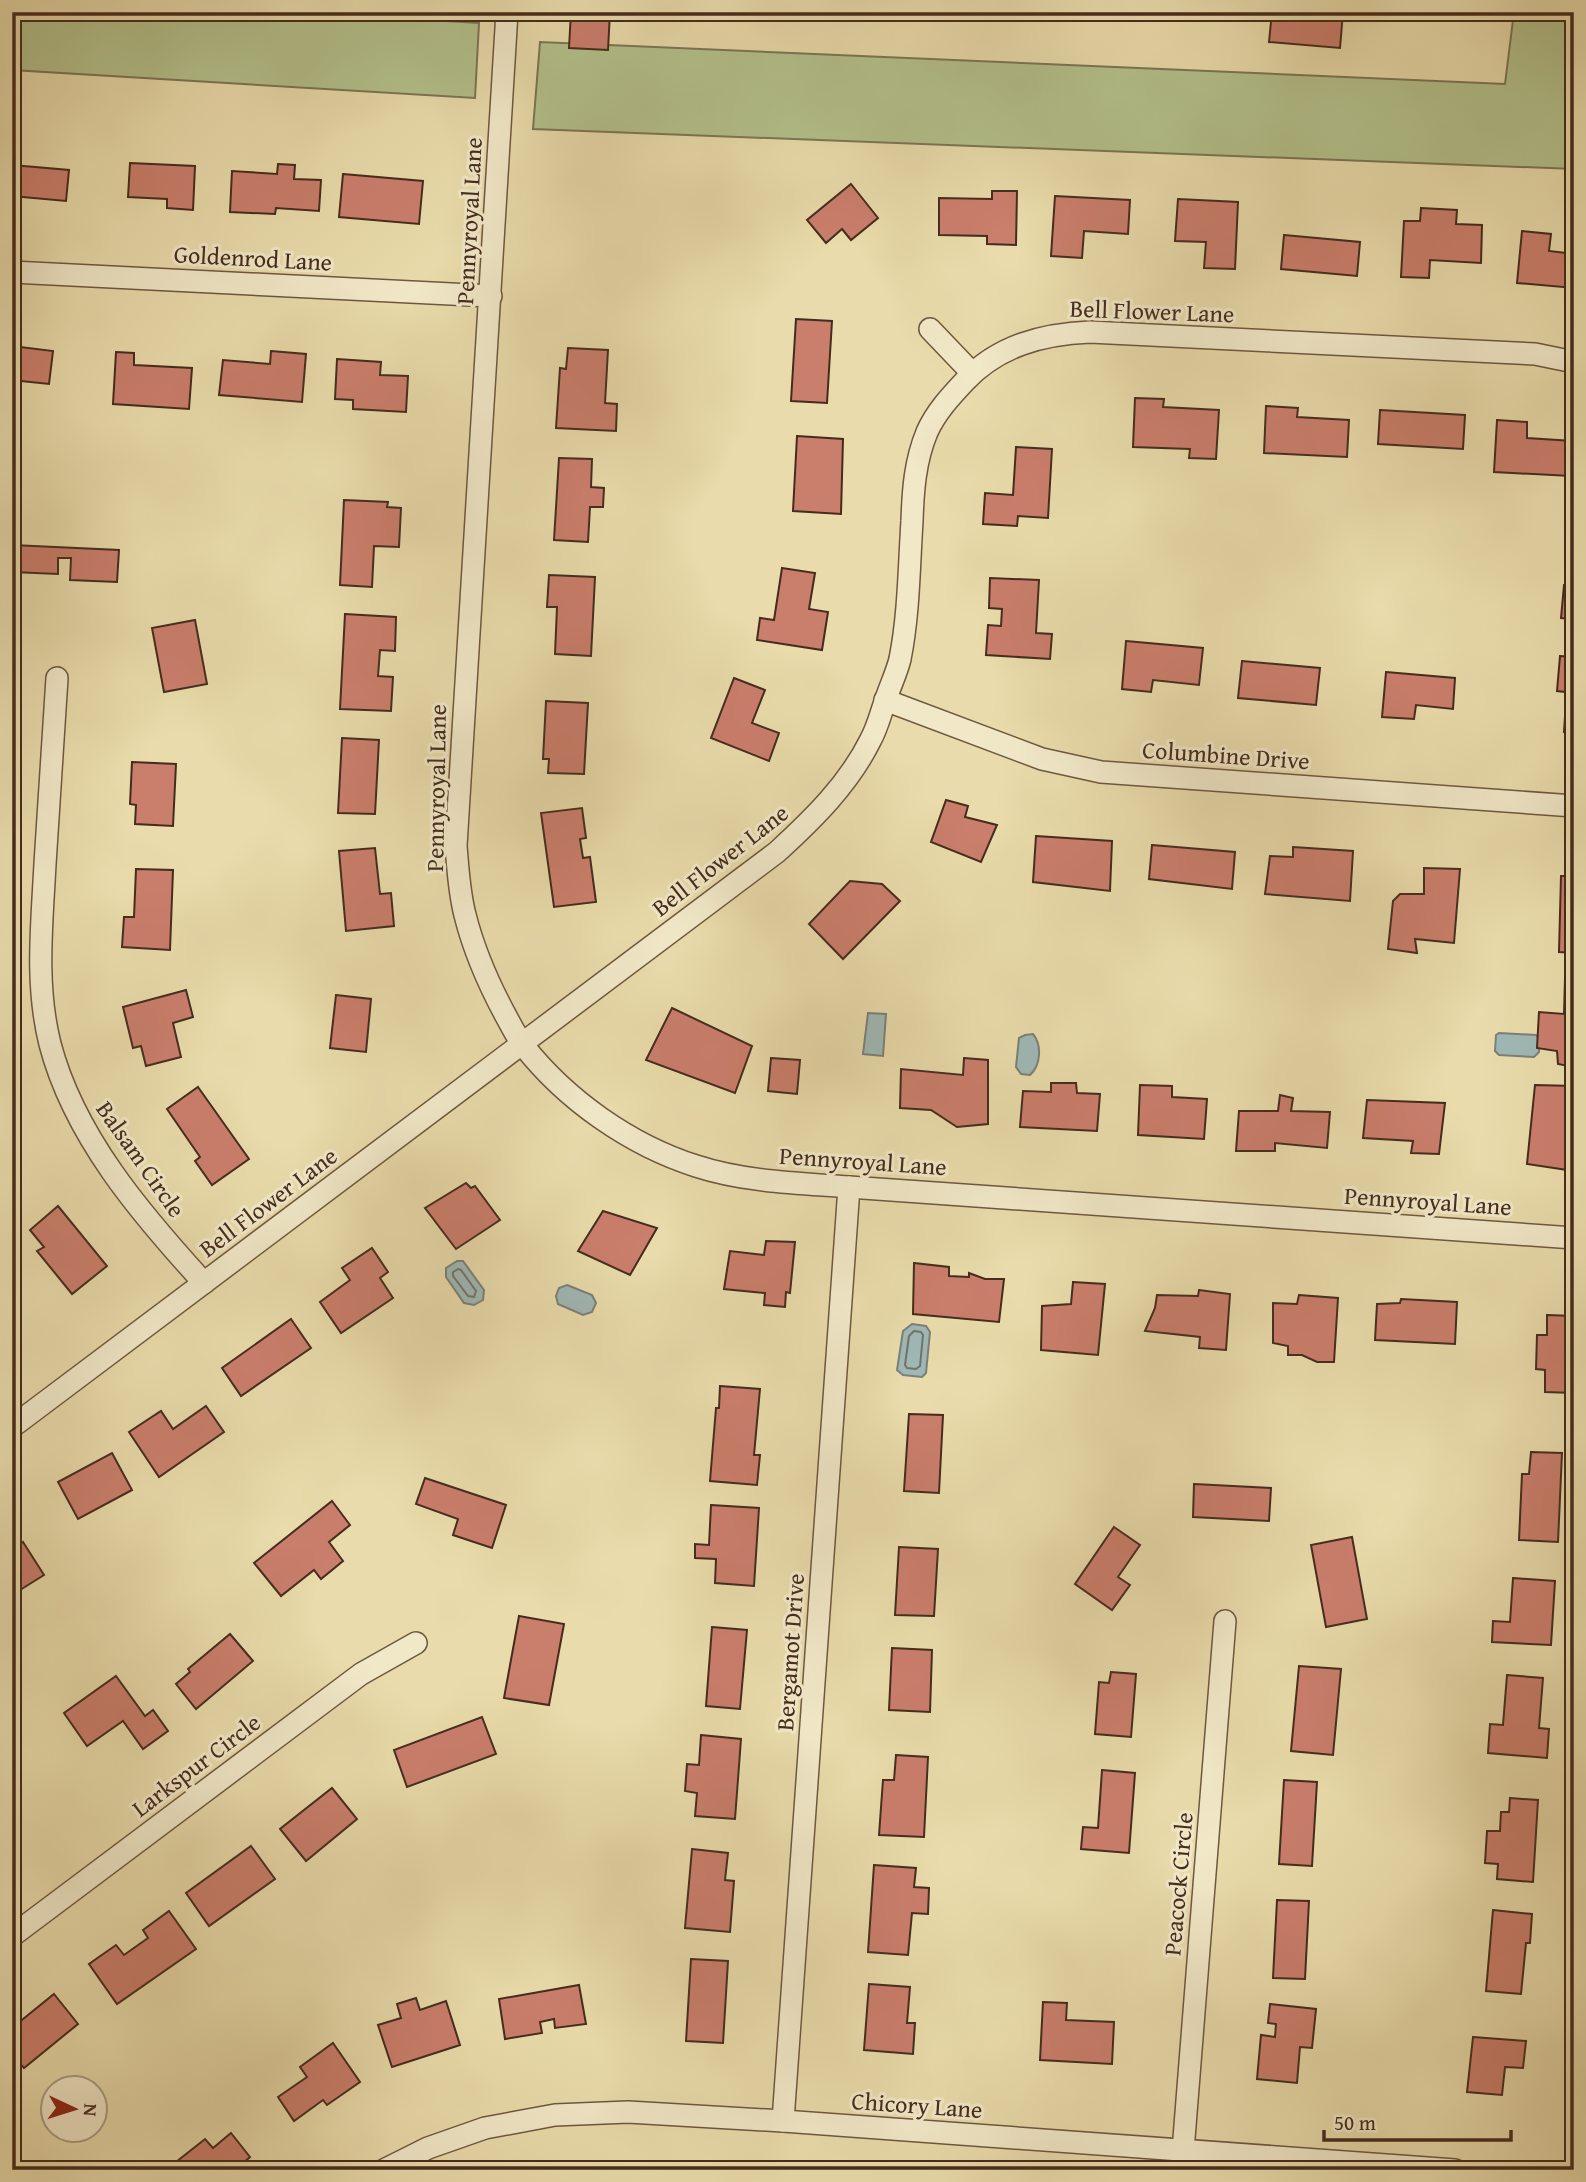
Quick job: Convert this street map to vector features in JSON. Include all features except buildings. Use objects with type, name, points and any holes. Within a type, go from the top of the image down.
[{"type":"street","name":"Pennyroyal Lane","points":[[507,12],[456,846],[460,893],[478,958],[523,1045],[565,1090],[607,1123],[663,1154],[696,1167],[756,1180],[1574,1238]]},
{"type":"street","name":"Goldenrod Lane","points":[[12,272],[491,296]]},
{"type":"street","points":[[930,329],[972,373]]},
{"type":"street","name":"Bell Flower Lane","points":[[12,1427],[523,1045],[777,852],[811,821],[858,764],[873,736],[900,660],[906,612],[914,477],[919,455],[935,418],[947,399],[972,373],[1009,348],[1034,339],[1062,333],[1090,332],[1535,354],[1574,362]]},
{"type":"street","name":"Balsam Circle","points":[[57,678],[40,956],[43,1008],[50,1045],[67,1094],[100,1154],[145,1214],[204,1283]]},
{"type":"street","name":"Columbine Drive","points":[[885,700],[1042,760],[1101,772],[1574,806]]},
{"type":"street","name":"Bergamot Drive","points":[[783,2121],[849,1187]]},
{"type":"street","name":"Peacock Circle","points":[[1182,2151],[1225,1621]]},
{"type":"street","name":"Larkspur Circle","points":[[12,1936],[361,1674],[416,1643]]},
{"type":"street","name":"Chicory Lane","points":[[397,2167],[428,2148],[485,2128],[555,2115],[628,2112],[1455,2170]]},
{"type":"green space","points":[[12,12],[298,12],[479,23],[475,98],[12,70]]},
{"type":"green space","points":[[1514,12],[1574,12],[1574,169],[533,129],[540,42],[1505,84]]},
{"type":"water","points":[[868,1013],[886,1014],[883,1056],[863,1054]]},
{"type":"water","points":[[1033,1034],[1039,1049],[1038,1061],[1030,1075],[1021,1074],[1016,1067],[1019,1038]]},
{"type":"water","points":[[1496,1035],[1536,1035],[1540,1039],[1539,1052],[1534,1057],[1499,1055],[1495,1051]]},
{"type":"water","points":[[457,1261],[463,1261],[484,1290],[483,1300],[474,1305],[464,1303],[446,1277],[446,1268]]},
{"type":"water","points":[[567,1285],[592,1295],[596,1303],[592,1312],[583,1315],[558,1304],[556,1296],[559,1288]]},
{"type":"water","points":[[912,1324],[926,1326],[930,1332],[926,1373],[922,1377],[903,1375],[897,1370],[903,1331]]}]
